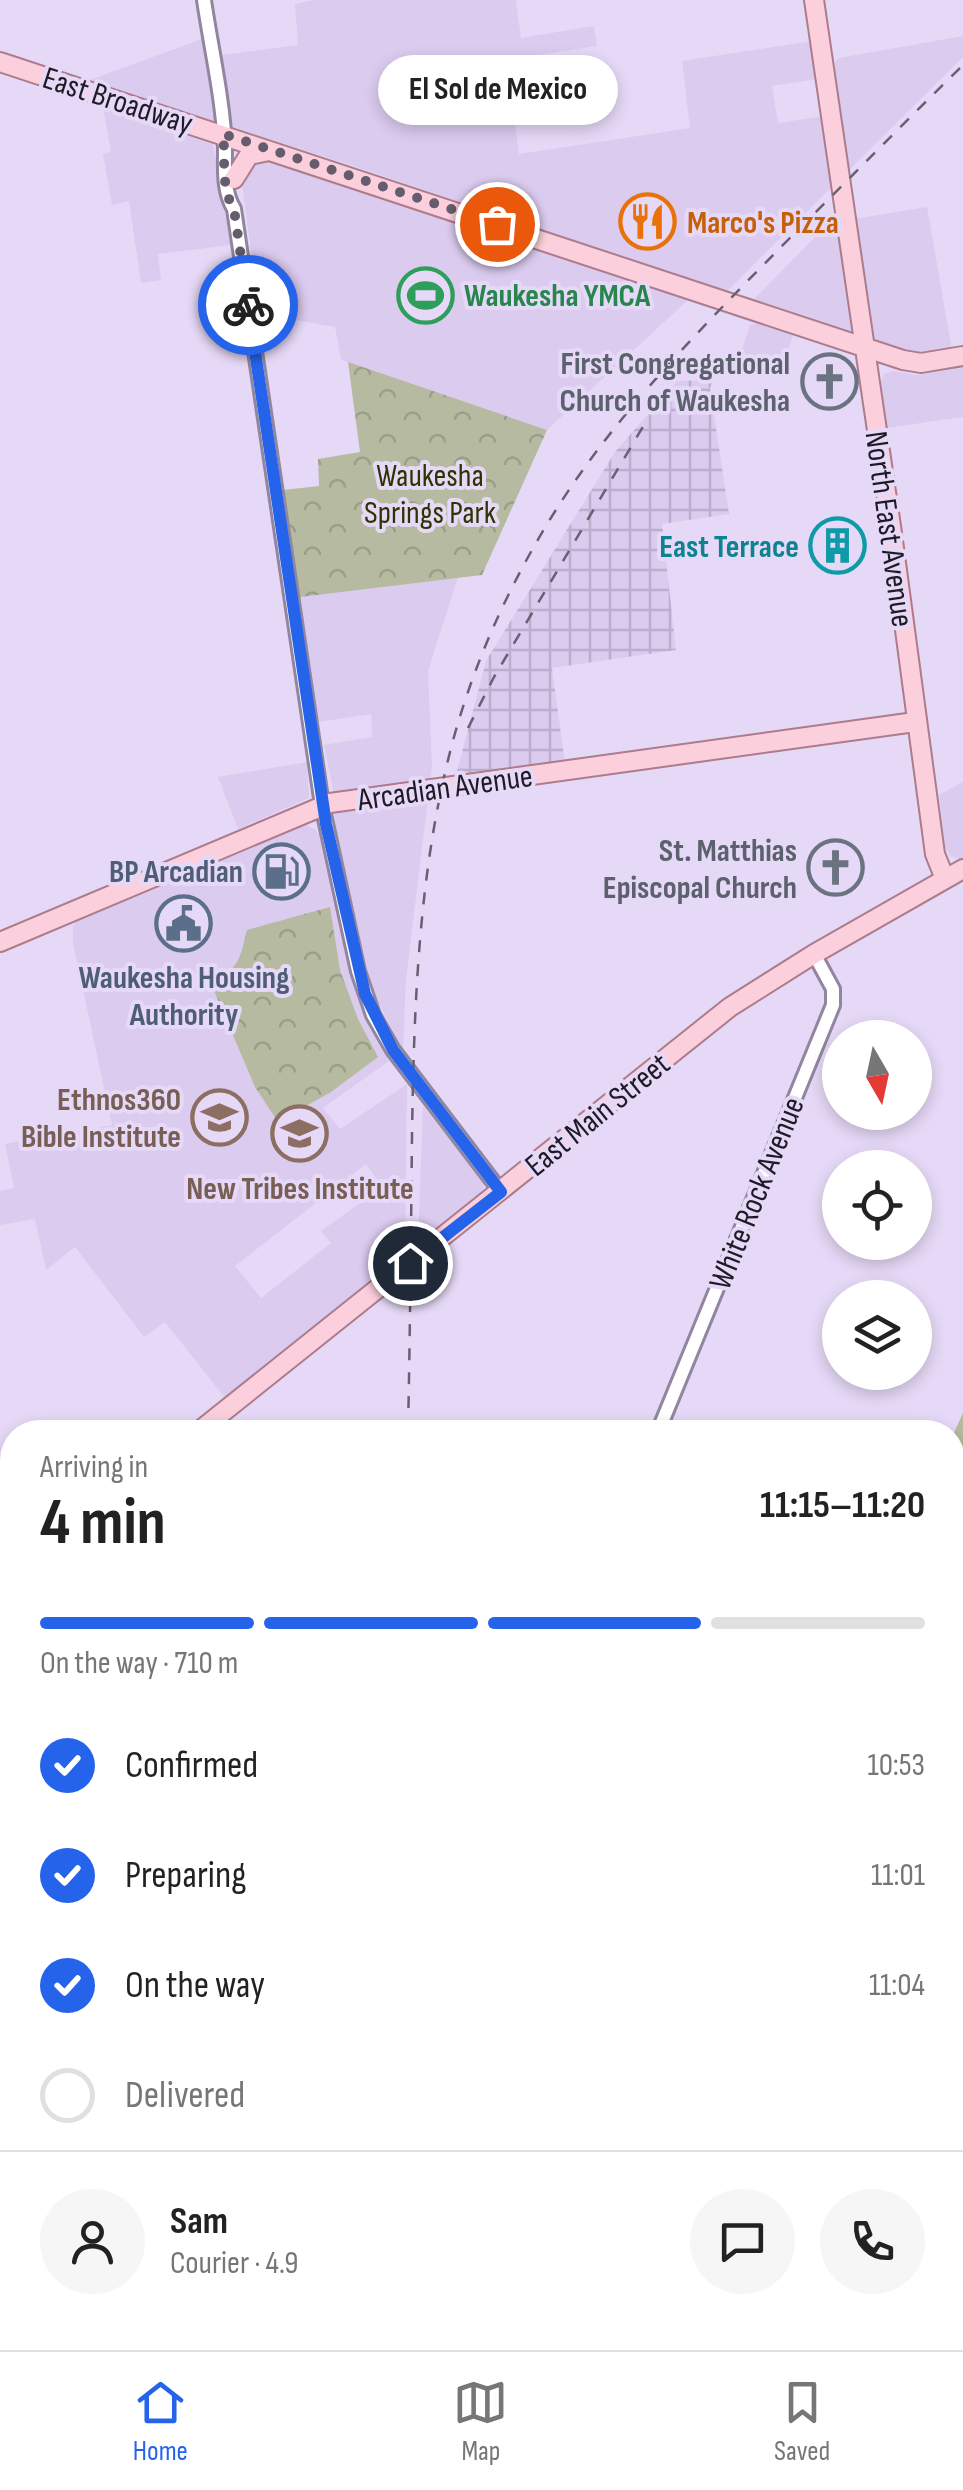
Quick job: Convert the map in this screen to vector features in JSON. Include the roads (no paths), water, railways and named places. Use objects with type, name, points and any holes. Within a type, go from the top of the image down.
[{"type":"main road","name":"North East Avenue","points":[[814,0],[892,533],[915,722],[935,854],[946,878]]},
{"type":"main road","name":"East Broadway","points":[[0,62],[224,142],[273,151],[916,363],[963,356]]},
{"type":"main road","points":[[234,179],[248,155],[273,151]]},
{"type":"main road","name":"Arcadian Avenue","points":[[0,942],[322,805],[915,722]]},
{"type":"main road","name":"East Main Street","points":[[213,1420],[730,1007],[963,869]]},
{"type":"street","points":[[204,0],[224,142],[223,161],[229,201],[234,209],[322,805],[358,971],[373,1014],[393,1050],[501,1192]]},
{"type":"street","points":[[224,142],[232,160],[238,200],[234,209]]},
{"type":"street","name":"White Rock Avenue","points":[[663,1420],[833,1005],[833,989],[814,954]]},
{"type":"railway","points":[[408,1420],[414,1040],[424,897],[449,756],[484,648],[516,579],[554,513],[622,419],[726,303],[963,65]]},
{"type":"railway","points":[[468,728],[494,677],[644,425]]},
{"type":"place","name":"Marco's Pizza","points":[[648,222]]},
{"type":"place","name":"El Sol de Mexico","points":[[497,224]]},
{"type":"place","name":"Waukesha YMCA","points":[[425,295]]},
{"type":"place","name":"First Congregational Church of Waukesha","points":[[829,381]]},
{"type":"place","name":"East Terrace","points":[[838,546]]},
{"type":"place","name":"St. Matthias Episcopal Church","points":[[836,868]]},
{"type":"place","name":"BP Arcadian","points":[[282,871]]},
{"type":"place","name":"Waukesha Housing Authority","points":[[184,923]]},
{"type":"place","name":"Ethnos360 Bible Institute","points":[[220,1117]]},
{"type":"place","name":"New Tribes Institute","points":[[300,1134]]},
{"type":"park label","name":"Waukesha Springs Park","points":[[430,494]]}]
